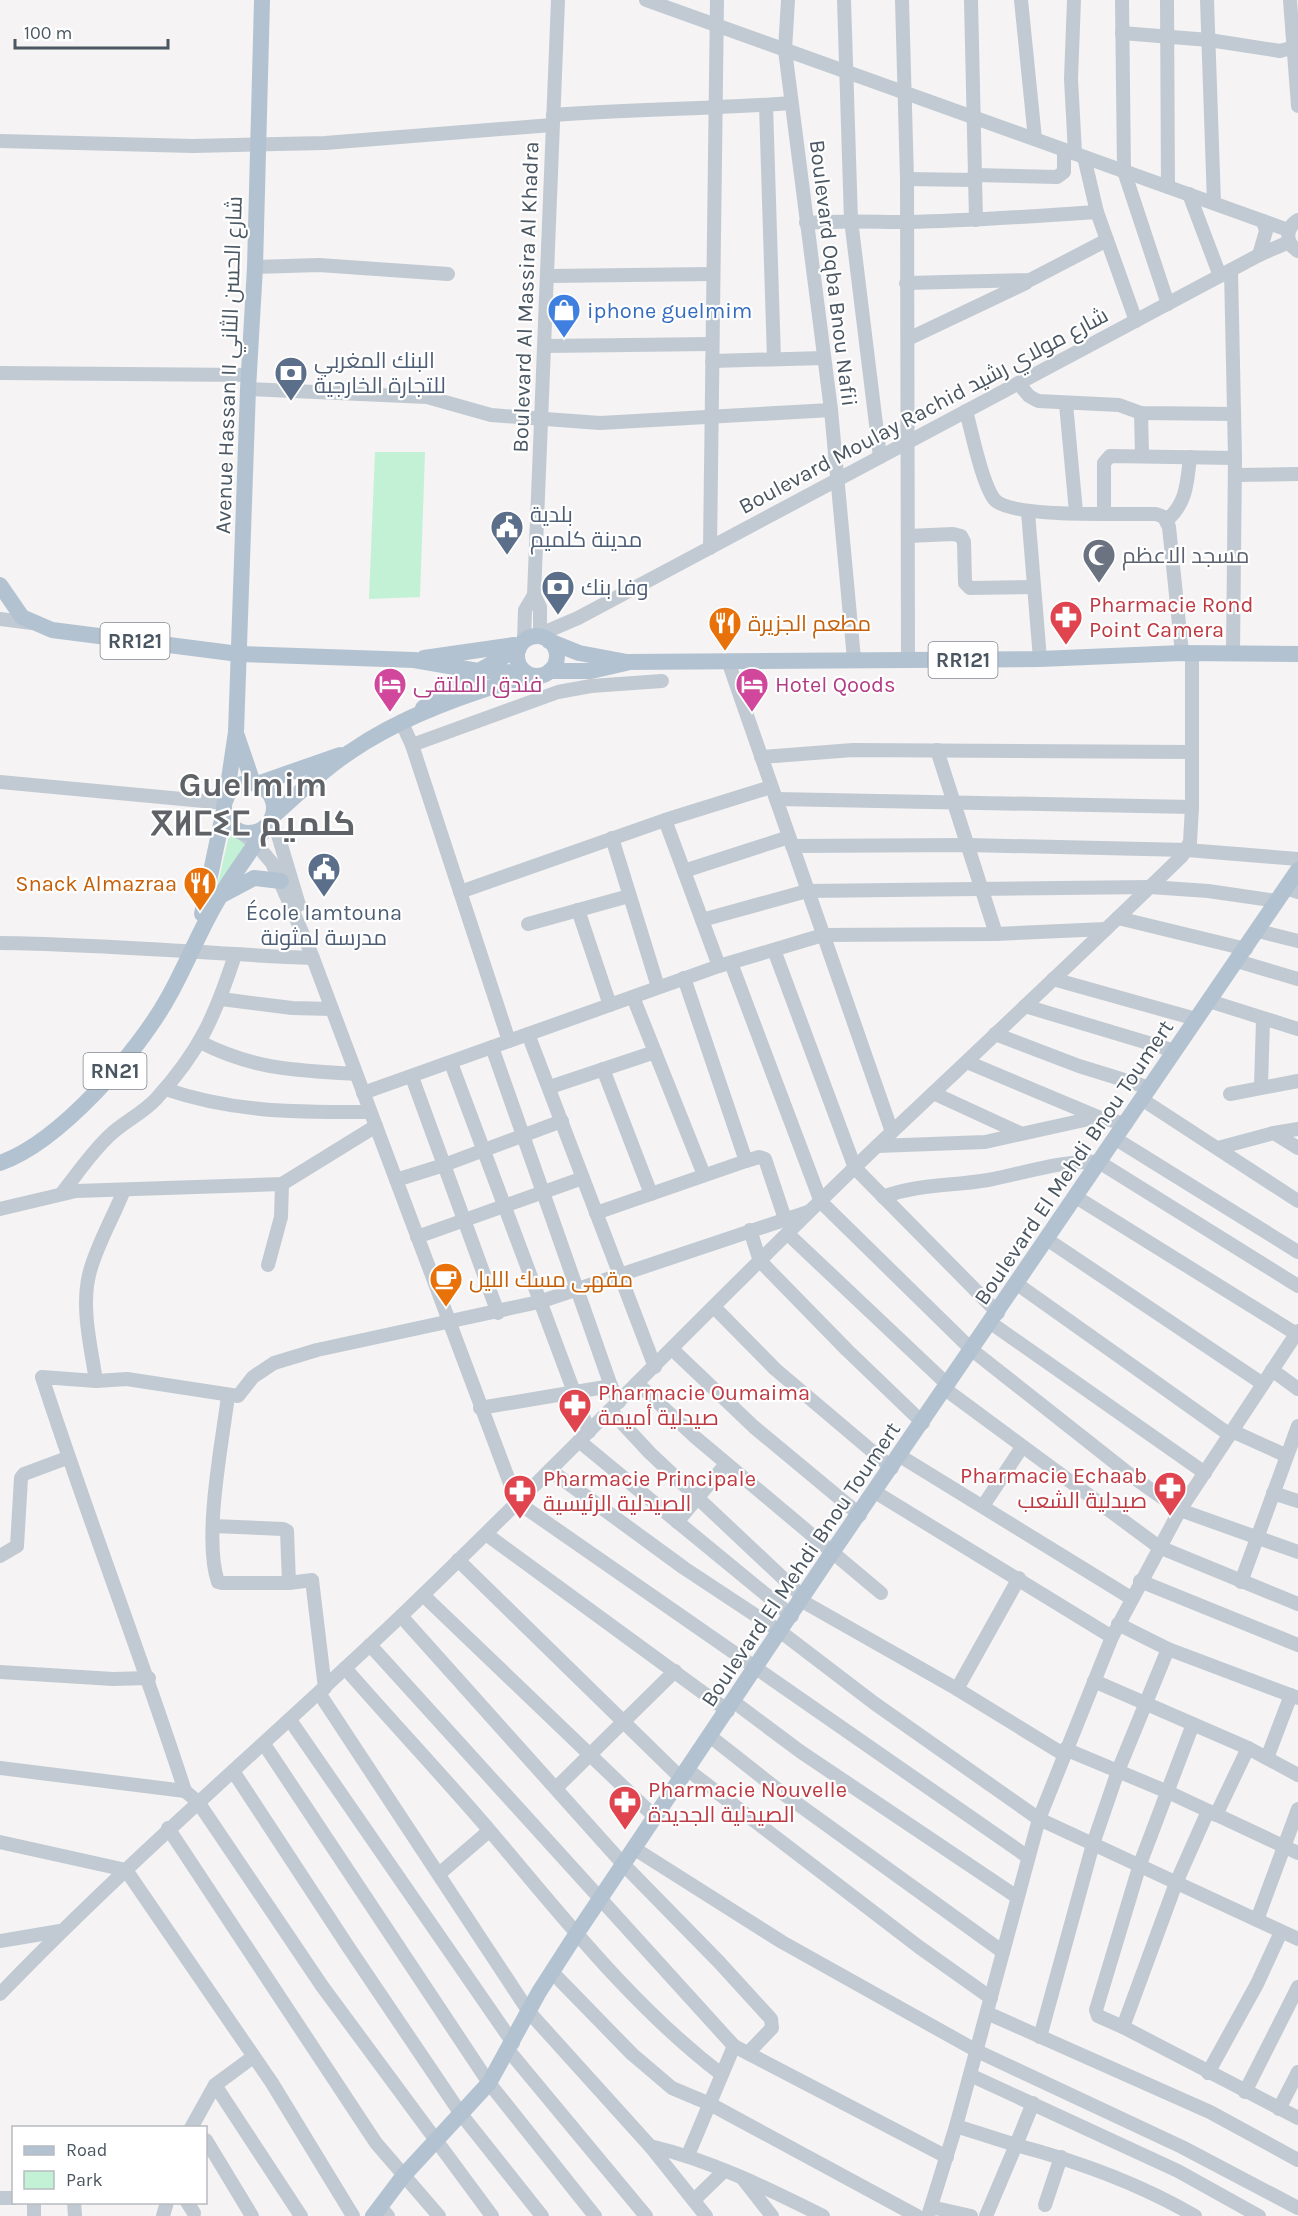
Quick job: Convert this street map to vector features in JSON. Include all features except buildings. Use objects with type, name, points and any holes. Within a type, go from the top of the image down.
[{"type":"main road","name":"Avenue Hassan II شارع الحسن الثاني","points":[[225,804],[236,732],[248,382],[255,267],[262,0]]},
{"type":"main road","name":"RR121","points":[[0,585],[13,606],[32,623],[52,630],[92,636],[239,654],[414,660],[478,671],[540,676],[549,671],[591,671],[627,662]]},
{"type":"main road","name":"RR121","points":[[414,660],[539,643],[627,662],[1040,659],[1187,653],[1298,654]]},
{"type":"main road","points":[[418,712],[449,688],[478,671],[539,643]]},
{"type":"main road","points":[[539,643],[556,662],[549,671]]},
{"type":"main road","points":[[349,752],[255,784],[237,786],[225,804],[228,822],[239,831],[251,833],[270,821],[349,752],[401,721],[418,712],[528,674],[518,662],[539,643]]},
{"type":"main road","name":"Avenue Hassan II شارع الحسن الثاني","points":[[236,732],[255,784]]},
{"type":"main road","name":"RN21","points":[[0,1163],[39,1143],[140,1044],[170,995],[219,898],[270,821],[273,801],[266,789],[255,784]]},
{"type":"main road","name":"RN21","points":[[192,948],[208,891],[225,804]]},
{"type":"main road","name":"Boulevard El Mehdi Bnou Toumert","points":[[380,2213],[404,2175],[489,2083],[575,1936],[803,1600],[833,1551],[1048,1240],[1196,1019],[1287,894],[1298,870]]},
{"type":"main road","points":[[219,898],[254,878],[282,881]]},
{"type":"street","name":"Boulevard Al Massira Al Khadra","points":[[539,643],[540,611],[534,595],[549,276],[558,0]]},
{"type":"street","points":[[710,548],[717,0]]},
{"type":"street","name":"Boulevard Oqba Bnou Nafii","points":[[788,0],[785,50],[831,410],[854,659]]},
{"type":"street","points":[[844,0],[851,219],[880,458]]},
{"type":"street","points":[[902,0],[907,179],[905,222],[908,339],[908,660]]},
{"type":"street","points":[[971,0],[976,220]]},
{"type":"street","points":[[1021,0],[1035,139]]},
{"type":"street","points":[[1074,0],[1071,79],[1074,153],[1136,321]]},
{"type":"street","points":[[1122,0],[1124,171],[1168,304]]},
{"type":"street","points":[[1167,0],[1168,187]]},
{"type":"street","points":[[1207,0],[1214,203]]},
{"type":"street","points":[[1290,0],[1296,47],[1298,106]]},
{"type":"street","points":[[649,1],[1214,203],[1263,221],[1293,236]]},
{"type":"street","points":[[1122,33],[1209,40],[1280,51],[1296,47]]},
{"type":"street","points":[[0,141],[193,146],[381,139],[553,120],[610,111],[717,109],[791,103]]},
{"type":"street","points":[[766,105],[774,359]]},
{"type":"street","points":[[907,179],[1057,177],[1064,172],[1074,153]]},
{"type":"street","points":[[1189,194],[1226,273],[1235,458],[1233,653]]},
{"type":"street","points":[[806,223],[851,219],[905,222],[976,220],[1097,212]]},
{"type":"street","points":[[1259,255],[1265,238],[1263,221]]},
{"type":"street","name":"Boulevard Moulay Rachid شارع مولاي رشيد","points":[[539,643],[559,626],[880,458],[1293,236]]},
{"type":"street","points":[[908,339],[1107,240]]},
{"type":"street","points":[[255,267],[319,266],[448,274]]},
{"type":"street","points":[[549,276],[713,274]]},
{"type":"street","points":[[906,283],[1030,280]]},
{"type":"street","points":[[546,346],[712,344]]},
{"type":"street","points":[[712,361],[824,358]]},
{"type":"street","points":[[0,374],[248,382],[427,397],[490,415],[610,423],[663,421],[712,415],[831,410]]},
{"type":"street","points":[[1018,383],[1032,399],[1066,404],[1119,405],[1141,412],[1234,414]]},
{"type":"street","points":[[1066,404],[1076,512]]},
{"type":"street","points":[[0,1994],[60,1931],[168,1828],[264,1744],[423,1595],[877,1146],[1187,850],[1192,807],[1192,752],[1187,653],[1166,521],[1156,514],[1029,512],[1002,506],[989,491],[966,411]]},
{"type":"street","points":[[1141,412],[1142,455]]},
{"type":"street","points":[[1104,512],[1105,460],[1117,455],[1235,458]]},
{"type":"street","points":[[1166,521],[1178,510],[1186,495],[1190,456]]},
{"type":"street","points":[[1235,475],[1298,474]]},
{"type":"street","points":[[1029,512],[1040,659]]},
{"type":"street","points":[[908,536],[953,534],[961,536],[964,542],[965,583],[970,588],[1034,587]]},
{"type":"street","name":"Boulevard Al Massira Al Khadra","points":[[534,595],[525,610],[539,643]]},
{"type":"street","points":[[540,611],[549,623],[559,626]]},
{"type":"street","points":[[1,617],[32,623]]},
{"type":"street","name":"Boulevard Moulay Rachid شارع مولاي رشيد","points":[[539,643],[568,627],[578,618]]},
{"type":"street","points":[[728,661],[892,1132]]},
{"type":"street","points":[[412,745],[558,692],[591,686],[662,681]]},
{"type":"street","points":[[401,721],[412,745],[508,1041]]},
{"type":"street","points":[[761,757],[853,750],[1192,752]]},
{"type":"street","points":[[937,750],[996,934]]},
{"type":"street","points":[[0,782],[225,804]]},
{"type":"street","points":[[460,892],[665,820],[773,793],[954,804],[1192,807]]},
{"type":"street","points":[[665,820],[702,920],[725,964],[817,1206],[972,1350],[1077,1434],[1180,1510],[1298,1552]]},
{"type":"street","points":[[270,821],[286,860],[312,956]]},
{"type":"street","points":[[239,831],[256,844],[272,863],[282,881],[517,1502],[755,1670],[1028,1857]]},
{"type":"street","points":[[612,838],[658,987]]},
{"type":"street","points":[[684,871],[790,842],[1187,850],[1298,859]]},
{"type":"street","points":[[702,920],[807,891],[903,888],[982,891],[1150,887],[1287,894]]},
{"type":"street","points":[[528,924],[629,896]]},
{"type":"street","points":[[578,910],[610,1005]]},
{"type":"street","points":[[1118,918],[1241,955],[1298,979]]},
{"type":"street","points":[[363,1093],[684,978],[824,935],[996,934],[1106,929]]},
{"type":"street","points":[[1258,931],[1298,941]]},
{"type":"street","points":[[0,943],[121,945],[192,948],[235,955],[312,956]]},
{"type":"street","points":[[774,950],[855,1168],[994,1318],[1205,1473]]},
{"type":"street","points":[[62,1193],[110,1134],[142,1112],[165,1089],[200,1042],[220,999],[235,955]]},
{"type":"street","points":[[684,978],[746,1161]]},
{"type":"street","points":[[1053,979],[1196,1019]]},
{"type":"street","points":[[633,997],[704,1175]]},
{"type":"street","points":[[220,999],[292,1008],[332,1009]]},
{"type":"street","points":[[1209,1001],[1263,1020],[1298,1029]]},
{"type":"street","points":[[1024,1006],[1175,1051]]},
{"type":"street","points":[[1261,1086],[1263,1020]]},
{"type":"street","points":[[528,1034],[655,1367]]},
{"type":"street","points":[[995,1034],[1146,1094],[1218,1148],[1298,1201]]},
{"type":"street","points":[[200,1042],[246,1062],[294,1070],[356,1074]]},
{"type":"street","points":[[492,1047],[610,1386],[614,1406],[698,1499],[803,1600],[1064,1752],[1168,1792],[1298,1853]]},
{"type":"street","points":[[549,1087],[655,1052]]},
{"type":"street","points":[[967,1062],[1098,1117],[1126,1124]]},
{"type":"street","points":[[451,1063],[574,1392],[584,1437],[677,1522],[792,1616]]},
{"type":"street","points":[[603,1069],[651,1194]]},
{"type":"street","points":[[412,1077],[498,1313]]},
{"type":"street","points":[[1230,1094],[1261,1086],[1298,1081]]},
{"type":"street","points":[[165,1089],[195,1099],[238,1108],[370,1112]]},
{"type":"street","points":[[933,1094],[1020,1133]]},
{"type":"street","points":[[877,1146],[974,1143],[1098,1117]]},
{"type":"street","points":[[396,1180],[444,1165],[562,1121]]},
{"type":"street","points":[[0,1209],[62,1193],[282,1184],[376,1126]]},
{"type":"street","points":[[1218,1148],[1298,1129]]},
{"type":"street","points":[[1274,1133],[1298,1148]]},
{"type":"street","points":[[1116,1139],[1298,1252]]},
{"type":"street","points":[[596,1213],[759,1157],[765,1159],[784,1219]]},
{"type":"street","points":[[883,1197],[916,1187],[986,1180],[1070,1163],[1099,1162],[1298,1286]]},
{"type":"street","points":[[417,1237],[583,1178]]},
{"type":"street","points":[[268,1265],[281,1217],[282,1184]]},
{"type":"street","points":[[96,1381],[87,1290],[89,1273],[124,1190]]},
{"type":"street","points":[[971,2216],[929,2211],[977,2051],[1028,1857],[1064,1752],[1112,1637],[1140,1581],[1180,1510],[1297,1334],[1076,1197]]},
{"type":"street","points":[[492,2216],[435,2142],[322,1986],[198,1802],[185,1791],[149,1678],[84,1495],[67,1458],[42,1377],[96,1381],[127,1379],[228,1396],[242,1394],[253,1377],[274,1363],[317,1350],[448,1321],[498,1313],[539,1302],[817,1206]]},
{"type":"street","points":[[750,1230],[760,1262],[923,1423]]},
{"type":"street","points":[[788,1234],[947,1387],[1022,1447],[1159,1547],[1298,1604]]},
{"type":"street","points":[[1048,1240],[1263,1384]]},
{"type":"street","points":[[1017,1284],[1231,1433],[1290,1452]]},
{"type":"street","points":[[714,1307],[775,1369],[896,1462],[983,1506],[1131,1598]]},
{"type":"street","points":[[672,1349],[754,1427],[860,1515]]},
{"type":"street","points":[[1272,1370],[1298,1389]]},
{"type":"street","points":[[637,1383],[726,1464],[833,1551],[880,1593]]},
{"type":"street","points":[[480,1408],[610,1386]]},
{"type":"street","points":[[228,1396],[213,1526],[218,1582],[312,1581],[322,1691],[529,2012],[650,2146],[706,2216]]},
{"type":"street","points":[[1241,1582],[1298,1426]]},
{"type":"street","points":[[983,1506],[1022,1447]]},
{"type":"street","points":[[0,1556],[17,1546],[21,1478],[24,1474],[67,1458]]},
{"type":"street","points":[[677,1522],[726,1464]]},
{"type":"street","points":[[550,1470],[684,1568],[781,1632],[874,1703],[1040,1819],[1298,1939]]},
{"type":"street","points":[[875,1492],[1112,1637]]},
{"type":"street","points":[[1273,1493],[1298,1501]]},
{"type":"street","points":[[213,1526],[283,1529],[287,1532],[289,1583]]},
{"type":"street","points":[[486,1534],[675,1671],[801,1752],[1017,1898]]},
{"type":"street","points":[[459,1560],[624,1720],[685,1775],[991,1998]]},
{"type":"street","points":[[957,1689],[1019,1578]]},
{"type":"street","points":[[1140,1581],[1298,1645]]},
{"type":"street","points":[[423,1595],[521,1687],[588,1756],[656,1818]]},
{"type":"street","points":[[401,1616],[557,1787],[624,1865],[771,2019],[772,2028],[748,2054]]},
{"type":"street","points":[[1119,1624],[1168,1649],[1294,1697],[1267,1758]]},
{"type":"street","points":[[370,1645],[734,2046],[947,2157]]},
{"type":"street","points":[[1040,2037],[1093,1844],[1118,1771],[1168,1649]]},
{"type":"street","points":[[345,1668],[489,1831],[575,1936],[680,2043],[721,2074]]},
{"type":"street","points":[[557,1787],[675,1671]]},
{"type":"street","points":[[0,1672],[113,1679],[149,1678]]},
{"type":"street","points":[[1094,1681],[1248,1748],[1298,1775]]},
{"type":"street","points":[[290,1720],[511,2047],[646,2216]]},
{"type":"street","points":[[1193,1724],[1140,1864],[1096,2013],[1298,2118]]},
{"type":"street","points":[[711,1737],[786,1795],[1003,1952]]},
{"type":"street","points":[[264,1744],[489,2083],[595,2216]]},
{"type":"street","points":[[1123,2027],[1176,1883],[1248,1748]]},
{"type":"street","points":[[0,1768],[185,1791]]},
{"type":"street","points":[[233,1771],[349,1948],[462,2114],[542,2216]]},
{"type":"street","points":[[1257,1920],[1298,1809]]},
{"type":"street","points":[[168,1828],[376,2143],[439,2216]]},
{"type":"street","points":[[439,1874],[489,1831]]},
{"type":"street","points":[[0,1842],[126,1870],[272,2083],[353,2216]]},
{"type":"street","points":[[635,1849],[782,1942],[977,2051],[1182,2148],[1298,2209],[1295,2216]]},
{"type":"street","points":[[0,1941],[60,1931]]},
{"type":"street","points":[[1208,2073],[1257,1984],[1281,1932]]},
{"type":"street","points":[[552,1972],[657,2077],[672,2088],[710,2104],[917,2216]]},
{"type":"street","points":[[1245,2092],[1298,1987]]},
{"type":"street","points":[[987,2013],[1210,2112],[1298,2160]]},
{"type":"street","points":[[688,2155],[734,2046]]},
{"type":"street","points":[[194,2125],[215,2085],[253,2057]]},
{"type":"street","points":[[1279,2109],[1298,2072]]},
{"type":"street","points":[[970,2075],[1178,2171],[1259,2216]]},
{"type":"street","points":[[215,2085],[301,2216]]},
{"type":"street","points":[[986,2216],[1033,2103]]},
{"type":"street","points":[[956,2126],[1060,2157],[1162,2198],[1195,2216]]},
{"type":"street","points":[[207,2142],[252,2216]]},
{"type":"street","points":[[650,2146],[688,2155],[823,2216]]},
{"type":"street","points":[[1045,2205],[1060,2157]]},
{"type":"street","points":[[694,2200],[723,2172]]},
{"type":"street","points":[[743,2178],[772,2216]]},
{"type":"green space","points":[[375,452],[425,452],[420,597],[369,599]]},
{"type":"green space","points":[[231,827],[249,842],[214,900]]},
{"type":"place","name":"iphone guelmim","points":[[564,339]]},
{"type":"place","name":"البنك المغربي للتجارة الخارجية","points":[[291,402]]},
{"type":"place","name":"بلدية مدينة كلميم","points":[[507,556]]},
{"type":"place","name":"مسجد الاعظم","points":[[1099,584]]},
{"type":"place","name":"وفا بنك","points":[[558,616]]},
{"type":"place","name":"Pharmacie Rond Point Camera","points":[[1066,646]]},
{"type":"place","name":"مطعم الجزيرة","points":[[725,652]]},
{"type":"place","name":"فندق الملتقى","points":[[390,713]]},
{"type":"place","name":"Hotel Qoods","points":[[752,713]]},
{"type":"place","name":"École lamtouna مدرسة لمثونة","points":[[324,898]]},
{"type":"place","name":"Snack Almazraa","points":[[200,912]]},
{"type":"place","name":"مقهى مسك الليل","points":[[446,1308]]},
{"type":"place","name":"Pharmacie Oumaima صيدلية أميمة","points":[[575,1434]]},
{"type":"place","name":"Pharmacie Echaab صيدلية الشعب","points":[[1170,1517]]},
{"type":"place","name":"Pharmacie Principale الصيدلية الرئيسية","points":[[520,1520]]},
{"type":"place","name":"Pharmacie Nouvelle الصيدلية الجديدة","points":[[625,1831]]},
{"type":"district","name":"Guelmim ⴳⵍⵎⵉⵎ كلميم","points":[[253,804]]}]
